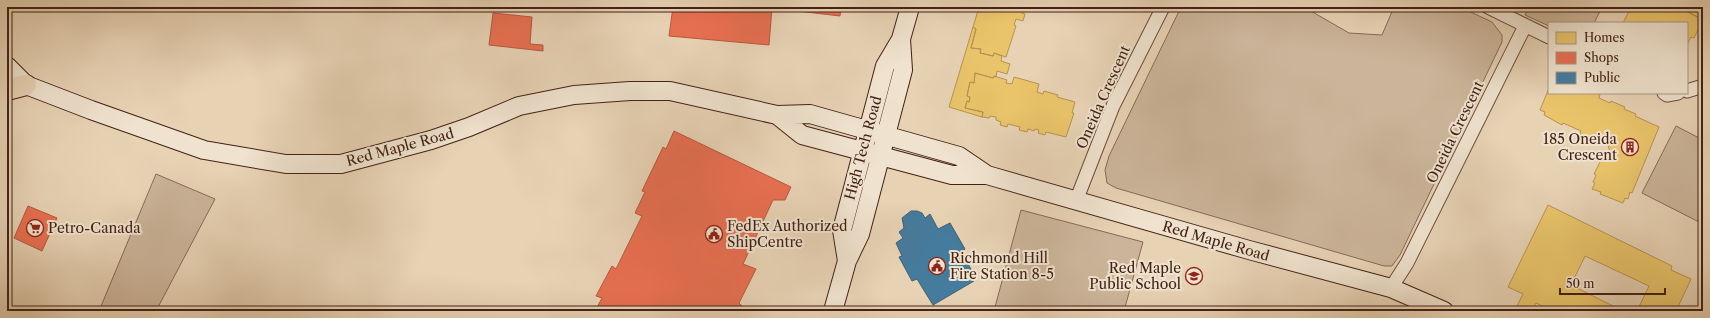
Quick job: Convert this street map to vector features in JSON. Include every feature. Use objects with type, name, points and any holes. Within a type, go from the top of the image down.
[{"type":"main road","points":[[7,90],[17,85]]},
{"type":"street","name":"High Tech Road","points":[[847,261],[842,230],[885,66],[901,39],[910,7]]},
{"type":"street","name":"Oneida Crescent","points":[[1076,201],[1113,106],[1163,7]]},
{"type":"street","points":[[1488,7],[1548,37]]},
{"type":"street","name":"Oneida Crescent","points":[[1391,288],[1407,263],[1525,26]]},
{"type":"street","name":"High Tech Road","points":[[833,311],[847,261],[860,234],[903,70],[901,39]]},
{"type":"street","name":"Red Maple Road","points":[[7,66],[17,85],[204,150],[286,164],[340,164],[431,140],[469,127],[520,106],[574,95],[630,91],[670,91],[777,115],[810,114],[959,156],[987,175]]},
{"type":"street","points":[[1688,91],[1703,86]]},
{"type":"street","name":"Red Maple Road","points":[[777,115],[802,135],[952,175],[987,175],[1249,250],[1391,288],[1444,311]]},
{"type":"shaded area","points":[[1181,7],[1304,7],[1349,33],[1382,35],[1394,7],[1460,7],[1492,22],[1502,35],[1502,42],[1400,255],[1392,266],[1384,266],[1116,188],[1107,183],[1105,170],[1109,156]]},
{"type":"shaded area","points":[[1529,7],[1602,7],[1594,22],[1548,22],[1548,26],[1525,15]]},
{"type":"shaded area","points":[[1676,126],[1703,140],[1703,224],[1642,193]]},
{"type":"shaded area","points":[[156,174],[215,199],[156,311],[99,311]]},
{"type":"shaded area","points":[[1021,210],[1143,242],[1124,311],[994,311]]},
{"type":"building: Homes","points":[[979,7],[1024,7],[1022,13],[1025,14],[1023,21],[1016,19],[1014,25],[1016,26],[1006,57],[994,53],[993,56],[980,53],[981,49],[971,48],[976,29],[973,27]]},
{"type":"building: Homes","points":[[1631,7],[1678,7],[1703,20],[1694,38],[1691,37],[1688,43],[1688,22],[1624,22]]},
{"type":"building: Homes","points":[[1678,7],[1703,7],[1702,19]]},
{"type":"building: Homes","points":[[973,27],[976,29],[971,48],[981,49],[980,53],[993,56],[994,53],[1002,56],[1001,61],[1010,64],[1007,74],[997,71],[996,77],[994,76],[993,78],[975,73],[974,83],[970,82],[967,96],[970,97],[965,108],[983,112],[982,117],[949,107]]},
{"type":"building: Homes","points":[[975,73],[1007,80],[1006,83],[1012,84],[1014,77],[1039,84],[1037,92],[1043,94],[1044,91],[1058,95],[1057,97],[1075,102],[1072,113],[1074,113],[1066,137],[1046,132],[1045,135],[1038,133],[1039,130],[1035,129],[1034,131],[1028,129],[1027,132],[1019,130],[1020,127],[1008,124],[1007,127],[1000,125],[1001,122],[996,120],[996,117],[982,117],[983,112],[965,108],[970,97],[967,96],[970,82],[974,83]]},
{"type":"building: Homes","name":"185 Oneida Crescent","points":[[1548,90],[1548,94],[1598,94],[1600,95],[1599,98],[1625,107],[1624,109],[1636,114],[1635,116],[1659,127],[1632,193],[1630,192],[1628,199],[1625,198],[1623,203],[1600,194],[1601,192],[1592,189],[1595,183],[1593,182],[1596,175],[1594,174],[1601,160],[1603,161],[1605,155],[1608,156],[1610,152],[1607,142],[1594,140],[1580,134],[1581,131],[1563,123],[1562,125],[1544,115],[1545,112],[1540,110]]},
{"type":"building: Homes","points":[[1548,205],[1672,266],[1671,270],[1691,279],[1676,311],[1637,311],[1649,286],[1585,256],[1571,285],[1623,311],[1553,311],[1536,303],[1532,311],[1522,311],[1516,308],[1523,294],[1508,287]]},
{"type":"building: Shops","points":[[673,7],[841,7],[840,16],[772,8],[769,45],[669,36]]},
{"type":"building: Shops","points":[[493,13],[532,17],[530,44],[543,45],[543,51],[489,45]]},
{"type":"building: Shops","points":[[674,131],[791,187],[785,200],[773,200],[743,264],[756,269],[739,303],[746,310],[595,311],[602,298],[596,296],[612,266],[616,269],[642,216],[635,213],[645,192],[642,191],[663,147],[666,149]]},
{"type":"building: Shops","name":"Petro-Canada","points":[[28,206],[57,218],[42,251],[14,238]]},
{"type":"building: Public","name":"Richmond Hill Fire Station 8-5","points":[[911,211],[922,213],[925,218],[930,214],[938,229],[950,223],[965,249],[961,252],[975,276],[972,279],[974,281],[933,305],[917,279],[912,281],[899,257],[902,256],[896,243],[903,238],[899,232],[904,228],[902,218]]},
{"type":"place","name":"185 Oneida Crescent","points":[[1630,147]]},
{"type":"place","name":"Petro-Canada","points":[[35,228]]},
{"type":"place","name":"FedEx Authorized ShipCentre","points":[[714,234]]},
{"type":"place","name":"Richmond Hill Fire Station 8-5","points":[[937,266]]},
{"type":"place","name":"Red Maple Public School","points":[[1194,276]]}]
